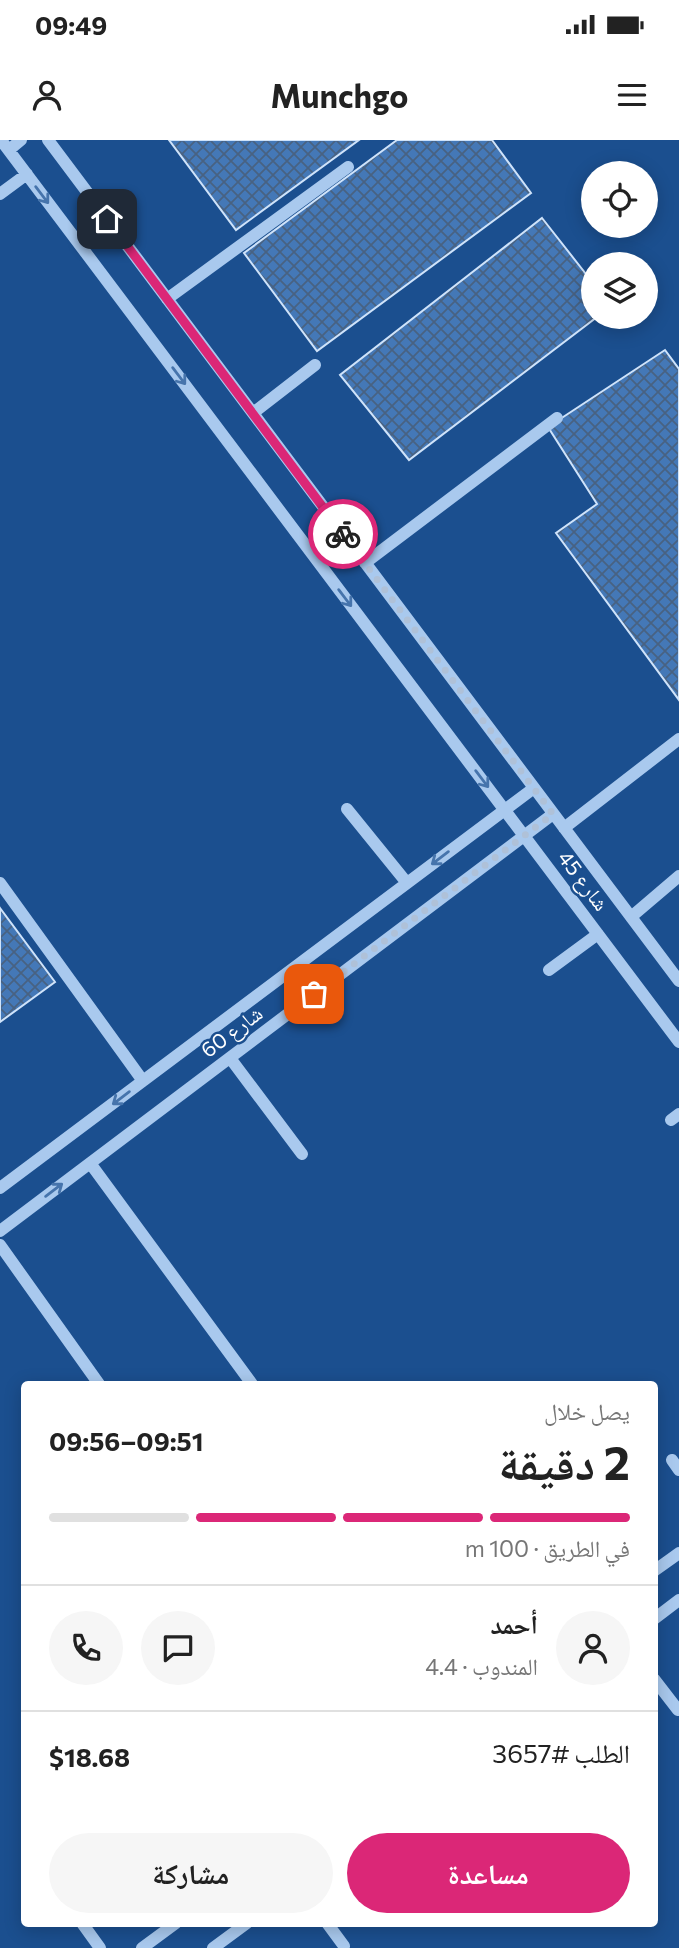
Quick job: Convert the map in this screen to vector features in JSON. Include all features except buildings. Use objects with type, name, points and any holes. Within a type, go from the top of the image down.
[{"type":"lane","points":[[5,145],[21,140]]},
{"type":"lane","name":"شارع 45","points":[[48,140],[679,981]]},
{"type":"lane","name":"شارع 45","points":[[5,145],[679,1042]]},
{"type":"lane","points":[[167,299],[348,167]]},
{"type":"lane","points":[[0,194],[27,174]]},
{"type":"lane","points":[[253,414],[315,365]]},
{"type":"lane","points":[[365,563],[557,418]]},
{"type":"lane","points":[[564,828],[679,739]]},
{"type":"lane","name":"شارع 60","points":[[0,1188],[534,788]]},
{"type":"lane","points":[[347,809],[407,883]]},
{"type":"lane","name":"شارع 60","points":[[0,1231],[553,814]]},
{"type":"lane","points":[[631,917],[679,876]]},
{"type":"lane","points":[[0,883],[143,1081]]},
{"type":"lane","points":[[550,970],[598,934]]},
{"type":"lane","points":[[230,1058],[302,1154]]},
{"type":"lane","points":[[90,1163],[250,1381]]},
{"type":"lane","points":[[0,1245],[97,1381]]},
{"type":"lane","points":[[658,1569],[679,1553]]},
{"type":"lane","points":[[658,1616],[679,1601]]},
{"type":"lane","points":[[658,1684],[678,1710]]},
{"type":"lane","points":[[85,1927],[100,1948]]},
{"type":"lane","points":[[142,1948],[171,1927]]},
{"type":"lane","points":[[214,1948],[242,1927]]},
{"type":"lane","points":[[330,1927],[344,1946]]},
{"type":"way so far","points":[[314,994],[553,814],[343,534]]},
{"type":"route","points":[[107,219],[343,534]]}]
